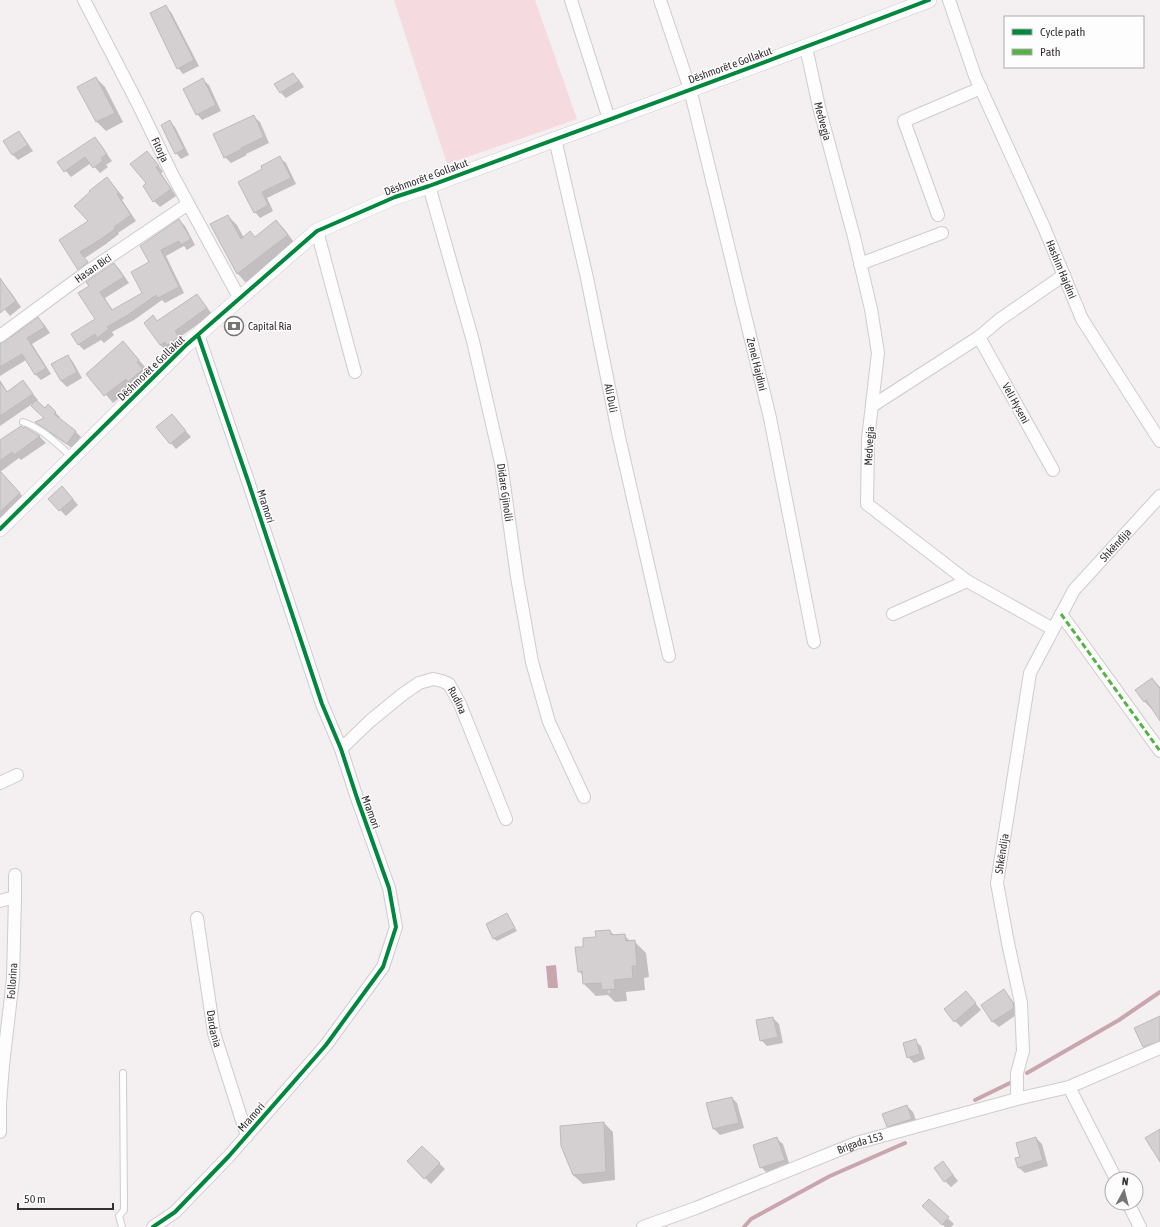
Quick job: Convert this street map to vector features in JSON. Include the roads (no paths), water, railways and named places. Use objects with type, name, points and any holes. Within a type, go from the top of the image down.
[{"type":"street","name":"Fitorja","points":[[84,0],[188,204],[240,299]]},
{"type":"street","points":[[571,0],[610,119]]},
{"type":"street","name":"Dëshmorët e Gollakut","points":[[660,0],[690,89]]},
{"type":"street","name":"Dëshmorët e Gollakut","points":[[0,529],[185,346],[317,231],[395,197],[429,186],[806,47],[928,0]]},
{"type":"street","name":"Hashim Hajdini","points":[[949,0],[975,76],[1043,225],[1082,319],[1160,441]]},
{"type":"street","name":"Medvegja","points":[[806,47],[819,107],[871,309],[878,352],[868,439],[867,504],[967,581],[1053,629]]},
{"type":"street","points":[[938,215],[904,121],[981,88]]},
{"type":"street","name":"Zenel Hajdini","points":[[690,89],[770,418],[814,642]]},
{"type":"street","name":"Ali Duli","points":[[554,139],[587,278],[620,438],[668,656]]},
{"type":"street","name":"Didare Gjinolli","points":[[429,186],[473,341],[501,463],[517,577],[532,662],[549,722],[584,797]]},
{"type":"street","name":"Hasan Bici","points":[[0,336],[87,272],[188,204]]},
{"type":"street","points":[[317,231],[356,372]]},
{"type":"street","points":[[860,264],[942,233]]},
{"type":"street","points":[[872,406],[979,337],[999,320],[1064,275]]},
{"type":"street","name":"Mramori","points":[[153,1227],[175,1212],[247,1136],[326,1045],[383,967],[396,927],[389,888],[356,798],[341,749],[322,704],[198,335]]},
{"type":"street","name":"Veli Hyseni","points":[[979,337],[1053,470]]},
{"type":"street","name":"Shkëndija","points":[[1017,1099],[1017,1073],[1023,1051],[1021,1003],[997,883],[1030,673],[1074,590],[1160,496]]},
{"type":"street","points":[[893,614],[967,581]]},
{"type":"street","points":[[1061,614],[1160,751]]},
{"type":"street","name":"Rudina","points":[[341,749],[370,721],[403,694],[419,684],[433,680],[442,681],[449,684],[460,704],[506,819]]},
{"type":"street","points":[[0,783],[18,775]]},
{"type":"street","name":"Follorina","points":[[0,1132],[4,1027],[13,979],[15,875]]},
{"type":"street","points":[[0,901],[14,897]]},
{"type":"street","name":"Dardania","points":[[197,918],[214,1033],[247,1136]]},
{"type":"street","name":"Brigada 153","points":[[643,1227],[661,1224],[696,1208],[856,1143],[1017,1099],[1069,1087],[1160,1048]]},
{"type":"street","points":[[1069,1087],[1112,1171]]},
{"type":"street","points":[[1132,1211],[1140,1227]]},
{"type":"lane","points":[[23,422],[33,425],[73,458]]},
{"type":"lane","points":[[122,1227],[119,1216],[124,1210],[123,1073]]},
{"type":"waterway","points":[[1027,1073],[1119,1020],[1160,992]]},
{"type":"waterway","points":[[975,1100],[1012,1082]]},
{"type":"waterway","points":[[744,1227],[751,1219],[830,1176],[905,1143]]},
{"type":"place","name":"Capital Ria","points":[[234,326]]}]
